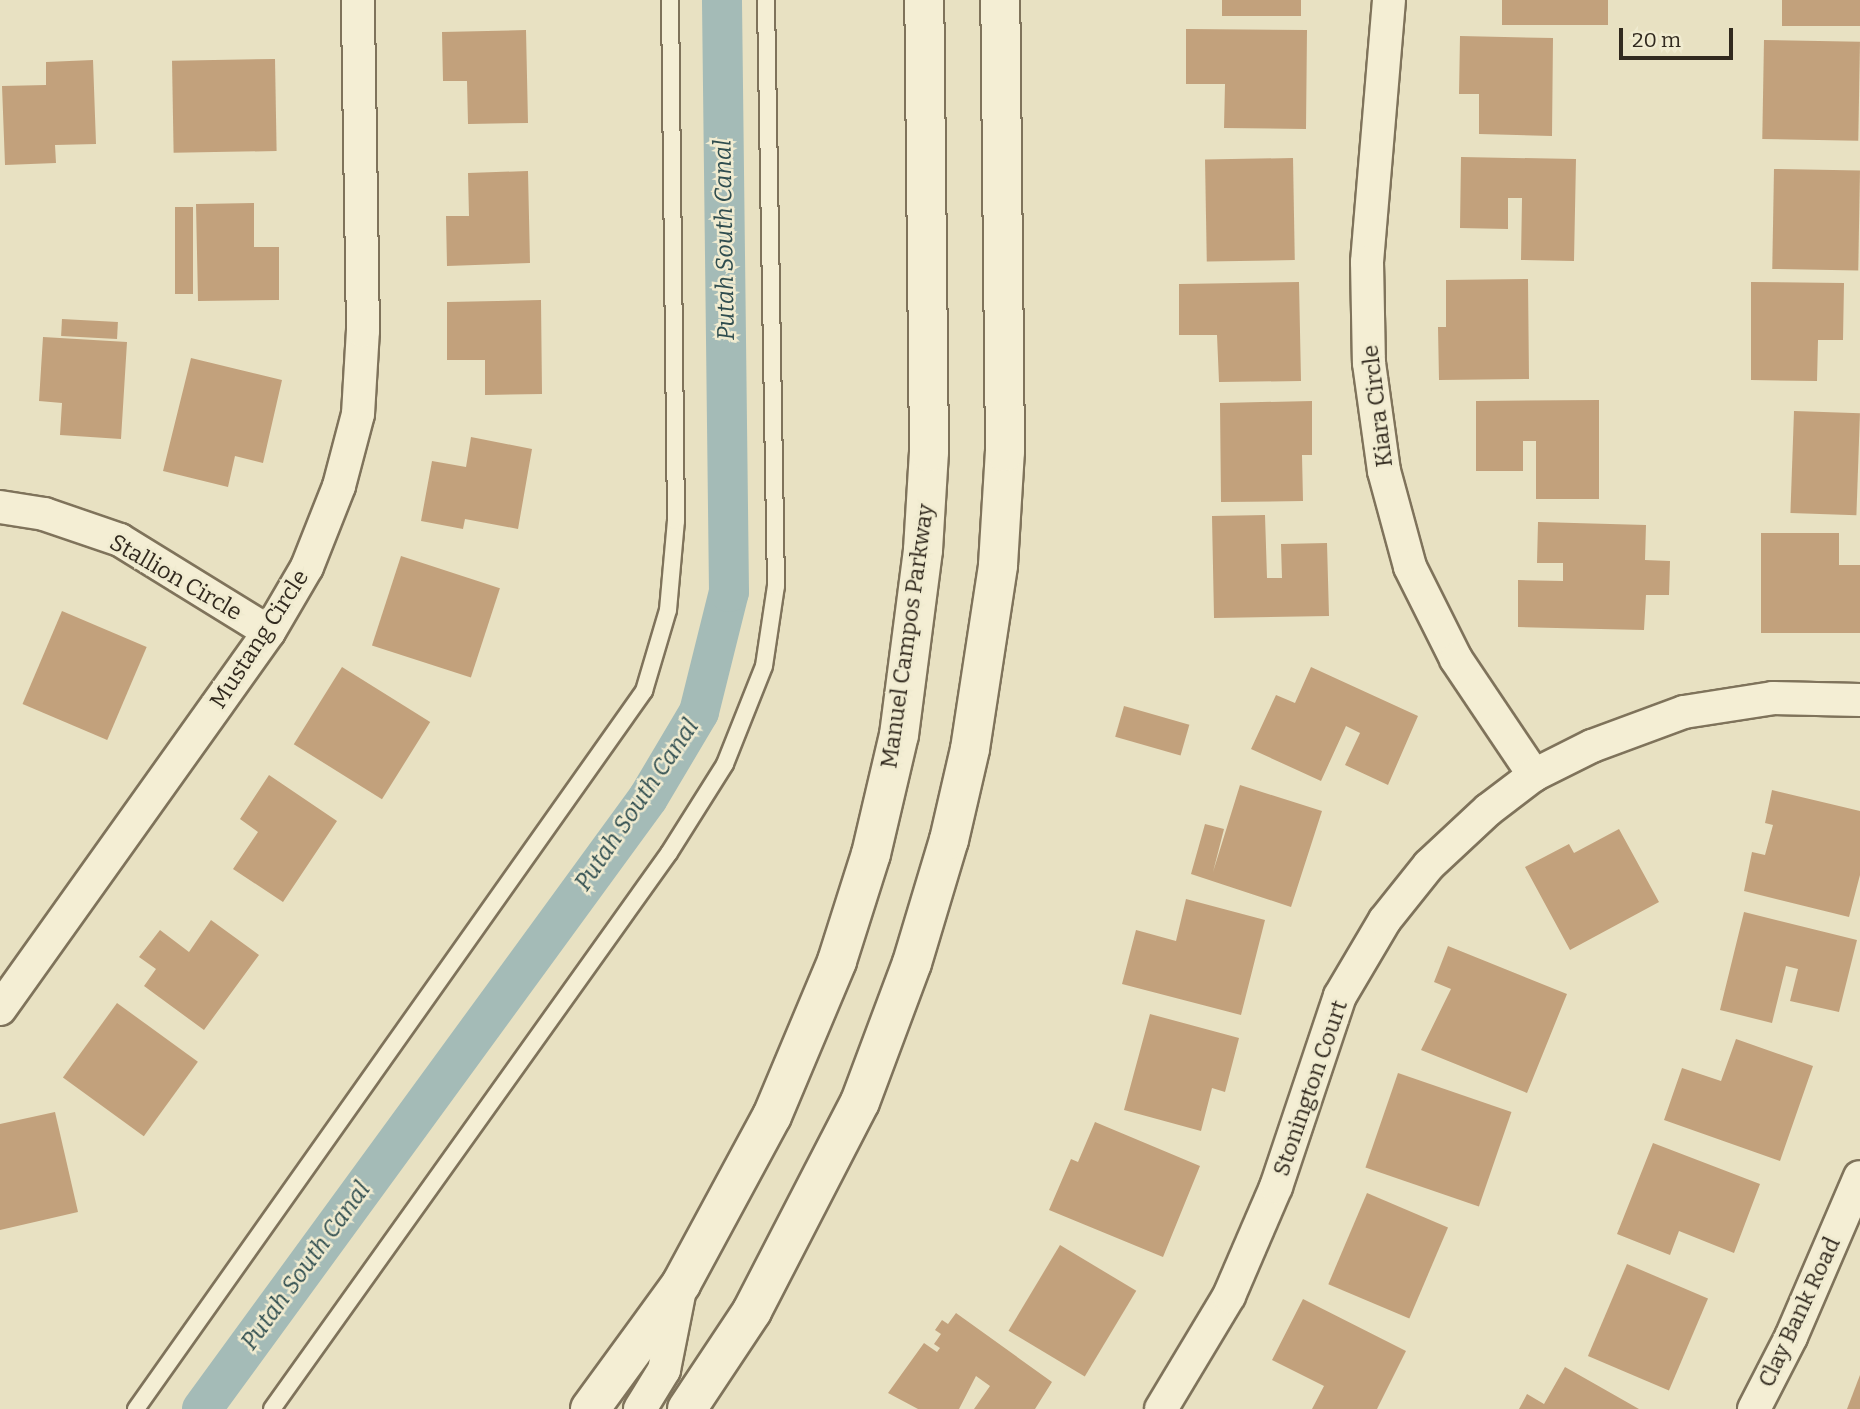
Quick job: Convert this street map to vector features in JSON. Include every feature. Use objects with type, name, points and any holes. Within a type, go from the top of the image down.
[{"type":"main road","name":"Manuel Campos Parkway","points":[[590,1409],[681,1284],[772,1116],[837,961],[871,855],[899,735],[923,550],[929,452],[924,0]]},
{"type":"main road","points":[[687,1409],[758,1300],[860,1102],[912,963],[949,841],[970,749],[998,565],[1005,452],[1000,0]]},
{"type":"street","name":"Mustang Circle","points":[[0,1009],[269,632],[307,567],[339,486],[358,414],[363,331],[358,0]]},
{"type":"street","name":"Kiara Circle","points":[[1389,0],[1367,262],[1369,363],[1384,471],[1410,567],[1456,659],[1534,775]]},
{"type":"street","name":"Stallion Circle","points":[[0,506],[44,514],[120,540],[269,632]]},
{"type":"street","name":"Stonington Court","points":[[1161,1409],[1229,1296],[1276,1187],[1340,996],[1385,920],[1429,865],[1488,810],[1534,775],[1592,746],[1684,712],[1773,698],[1860,700]]},
{"type":"street","name":"Clay Bank Road","points":[[1754,1409],[1791,1337],[1860,1177]]},
{"type":"street","points":[[640,1409],[664,1370],[681,1284]]},
{"type":"lane","points":[[135,1409],[643,691],[668,610],[676,521],[670,0]]},
{"type":"lane","points":[[272,1409],[669,853],[725,764],[764,666],[776,586],[766,0]]},
{"type":"building","points":[[1222,0],[1301,0],[1301,16],[1222,16]]},
{"type":"building","points":[[1502,0],[1608,0],[1608,25],[1502,25]]},
{"type":"building","points":[[1782,0],[1860,0],[1860,26],[1782,26]]},
{"type":"building","points":[[1186,29],[1307,30],[1306,129],[1224,128],[1225,84],[1186,84]]},
{"type":"building","points":[[526,30],[528,123],[468,124],[467,81],[443,81],[442,32]]},
{"type":"building","points":[[1460,36],[1553,38],[1552,136],[1479,134],[1479,94],[1459,94]]},
{"type":"building","points":[[1764,40],[1860,42],[1858,141],[1762,139]]},
{"type":"building","points":[[275,59],[277,151],[174,153],[172,61]]},
{"type":"building","points":[[93,60],[96,144],[55,145],[56,163],[5,165],[2,86],[46,85],[46,62]]},
{"type":"building","points":[[1461,157],[1576,159],[1574,261],[1521,260],[1522,198],[1508,198],[1508,229],[1460,228]]},
{"type":"building","points":[[1293,158],[1295,260],[1207,262],[1205,160]]},
{"type":"building","points":[[1774,169],[1860,171],[1858,270],[1772,269]]},
{"type":"building","points":[[528,171],[530,263],[447,266],[446,216],[469,216],[468,173]]},
{"type":"building","points":[[254,203],[254,247],[279,247],[279,300],[198,301],[196,204]]},
{"type":"building","points":[[175,207],[193,207],[193,294],[175,294]]},
{"type":"building","points":[[1528,279],[1529,379],[1439,380],[1438,327],[1446,327],[1446,280]]},
{"type":"building","points":[[1299,282],[1301,381],[1219,382],[1217,335],[1179,335],[1179,284]]},
{"type":"building","points":[[1751,282],[1844,283],[1843,340],[1818,340],[1817,381],[1751,380]]},
{"type":"building","points":[[541,300],[542,394],[485,395],[485,360],[447,360],[447,302]]},
{"type":"building","points":[[62,319],[118,322],[117,339],[61,336]]},
{"type":"building","points":[[43,337],[127,342],[121,439],[60,435],[62,403],[39,401]]},
{"type":"building","points":[[191,358],[282,380],[263,463],[235,456],[228,487],[163,471]]},
{"type":"building","points":[[1599,400],[1599,499],[1536,499],[1536,441],[1523,441],[1523,471],[1476,471],[1476,401]]},
{"type":"building","points":[[1312,401],[1312,455],[1302,455],[1303,501],[1221,502],[1220,403]]},
{"type":"building","points":[[1794,411],[1860,413],[1856,515],[1790,513]]},
{"type":"building","points":[[471,437],[532,449],[518,529],[465,519],[463,529],[421,521],[432,461],[466,467]]},
{"type":"building","points":[[1265,515],[1267,578],[1282,578],[1281,544],[1327,543],[1329,616],[1214,618],[1212,516]]},
{"type":"building","points":[[1538,522],[1646,525],[1645,560],[1670,561],[1669,595],[1646,595],[1644,630],[1518,627],[1518,580],[1563,581],[1563,563],[1537,563]]},
{"type":"building","points":[[1761,533],[1839,533],[1839,565],[1860,565],[1860,633],[1761,633]]},
{"type":"building","points":[[401,556],[500,588],[471,678],[372,645]]},
{"type":"building","points":[[62,611],[147,647],[107,740],[23,704]]},
{"type":"building","points":[[342,667],[430,722],[382,799],[294,744]]},
{"type":"building","points":[[1311,667],[1418,716],[1388,785],[1345,765],[1360,733],[1346,726],[1321,781],[1251,749],[1276,695],[1295,703]]},
{"type":"building","points":[[1124,706],[1189,725],[1181,756],[1115,737]]},
{"type":"building","points":[[269,775],[337,821],[283,902],[233,869],[258,832],[240,819]]},
{"type":"building","points":[[1240,785],[1322,811],[1291,907],[1191,874],[1205,824],[1224,829],[1213,872]]},
{"type":"building","points":[[1772,790],[1860,811],[1860,875],[1849,917],[1744,891],[1752,852],[1765,855],[1773,825],[1765,823]]},
{"type":"building","points":[[1619,829],[1659,902],[1570,950],[1525,867],[1569,844],[1574,853]]},
{"type":"building","points":[[1186,899],[1265,920],[1241,1015],[1122,984],[1136,930],[1176,941]]},
{"type":"building","points":[[1744,912],[1857,940],[1839,1012],[1790,1001],[1798,969],[1786,966],[1772,1023],[1720,1010]]},
{"type":"building","points":[[211,920],[259,955],[204,1030],[144,986],[156,969],[139,957],[160,930],[189,952]]},
{"type":"building","points":[[1448,946],[1567,994],[1527,1093],[1421,1050],[1451,989],[1434,982]]},
{"type":"building","points":[[117,1003],[198,1062],[144,1136],[63,1077]]},
{"type":"building","points":[[1150,1014],[1239,1038],[1225,1092],[1212,1088],[1201,1131],[1124,1110]]},
{"type":"building","points":[[1736,1039],[1813,1066],[1780,1161],[1664,1120],[1682,1068],[1721,1081]]},
{"type":"building","points":[[1398,1073],[1511,1112],[1479,1207],[1365,1168]]},
{"type":"building","points":[[55,1112],[78,1212],[0,1230],[0,1124]]},
{"type":"building","points":[[1095,1122],[1200,1166],[1163,1257],[1049,1210],[1071,1159],[1078,1162]]},
{"type":"building","points":[[1653,1143],[1760,1184],[1734,1253],[1679,1231],[1670,1255],[1617,1234]]},
{"type":"building","points":[[1367,1193],[1448,1227],[1409,1319],[1328,1284]]},
{"type":"building","points":[[1060,1245],[1136,1291],[1085,1377],[1008,1331]]},
{"type":"building","points":[[1627,1264],[1708,1298],[1669,1390],[1588,1356]]},
{"type":"building","points":[[1303,1299],[1406,1351],[1377,1409],[1312,1409],[1324,1386],[1272,1360]]},
{"type":"building","points":[[956,1313],[1052,1382],[1035,1409],[974,1409],[990,1386],[976,1376],[959,1409],[918,1409],[888,1393],[924,1343],[937,1352],[940,1348],[934,1344],[941,1334],[935,1330],[942,1320],[948,1324]]},
{"type":"building","points":[[1565,1367],[1639,1409],[1519,1409],[1527,1394],[1544,1404]]},
{"type":"building","points":[[1860,1375],[1860,1409],[1847,1409]]},
{"type":"waterway","name":"Putah South Canal","points":[[202,1409],[648,798],[699,712],[729,592],[722,0]]}]
